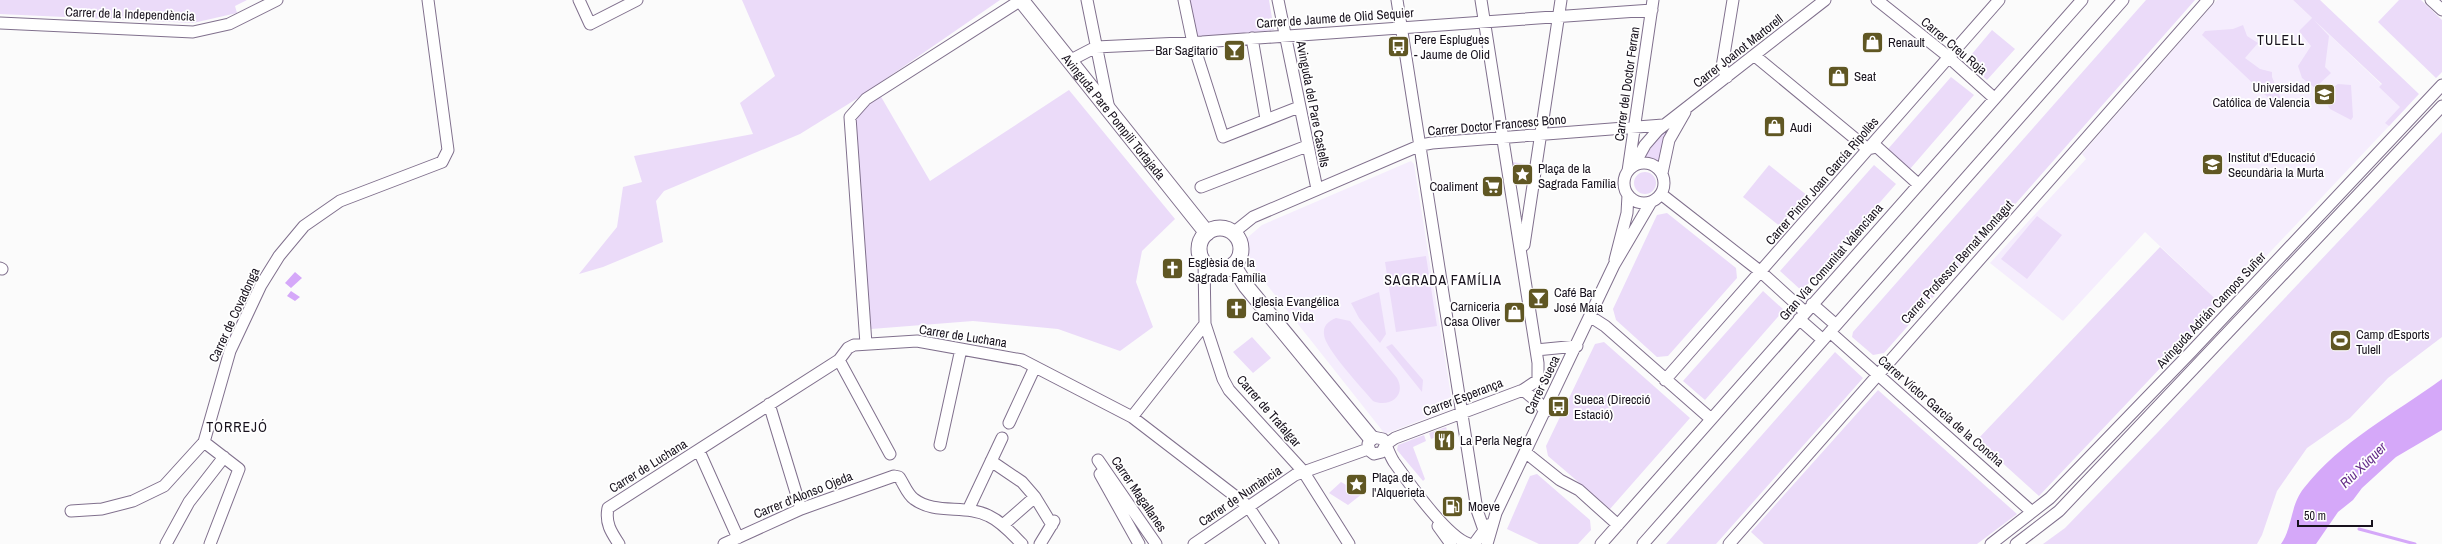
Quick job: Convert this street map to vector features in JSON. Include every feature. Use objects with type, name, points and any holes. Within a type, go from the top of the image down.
[{"type":"street","name":"Carrer de la Independència","points":[[0,23],[193,32],[229,24],[277,0]]},
{"type":"street","name":"Carrer de Covadonga","points":[[71,511],[102,509],[133,501],[164,486],[204,442],[227,359],[262,284],[279,256],[304,226],[340,201],[442,162],[448,150],[428,0]]},
{"type":"street","points":[[579,0],[590,24],[637,0]]},
{"type":"street","points":[[866,344],[850,137],[850,117],[866,99],[1021,0]]},
{"type":"street","name":"Avinguda Pare Pompili Tortajada","points":[[1021,0],[1071,60],[1110,112],[1207,233]]},
{"type":"street","points":[[1087,0],[1110,112]]},
{"type":"street","points":[[1184,0],[1193,42],[1224,137],[1266,119],[1300,107]]},
{"type":"street","name":"Avinguda del Pare Castells","points":[[1278,0],[1317,189]]},
{"type":"street","points":[[1397,0],[1463,412],[1477,510],[1484,530]]},
{"type":"street","points":[[1481,0],[1536,350],[1538,380],[1522,390]]},
{"type":"street","points":[[1523,262],[1528,212],[1560,0]]},
{"type":"street","points":[[1727,77],[1722,67],[1733,0]]},
{"type":"street","name":"Carrer Joanot Martorell","points":[[1631,168],[1648,141],[1664,125],[1686,110],[1825,0]]},
{"type":"street","name":"Carrer Creu Roja","points":[[1877,0],[1948,57],[1994,98]]},
{"type":"street","name":"Carrer Pintor Joan García Ripollès","points":[[1665,380],[1999,0]]},
{"type":"street","name":"Gran Via Comunitat Valenciana","points":[[1601,544],[2082,0]]},
{"type":"street","points":[[1643,544],[2123,0]]},
{"type":"street","name":"Carrer Professor Bernat Montagut","points":[[1729,544],[1877,373],[2208,0]]},
{"type":"street","points":[[2431,0],[2442,10]]},
{"type":"street","name":"Carrer de Jaume de Olid Sequier","points":[[1071,60],[1096,47],[1193,42],[1484,22],[1558,16],[1652,5]]},
{"type":"street","name":"Carrer del Doctor Ferran","points":[[1631,168],[1652,5]]},
{"type":"street","points":[[1252,38],[1266,119]]},
{"type":"street","points":[[1755,56],[1868,149],[1876,147],[1918,184]]},
{"type":"street","name":"Avinguda Adrián Campos Suñer","points":[[1991,544],[2050,498],[2186,357],[2442,84]]},
{"type":"street","name":"Avinguda Adrián Campos Suñer","points":[[2016,544],[2059,511],[2442,106]]},
{"type":"street","name":"Carrer Joanot Martorell","points":[[1662,172],[1669,140],[1686,110]]},
{"type":"street","name":"Carrer Doctor Francesc Bono","points":[[1233,233],[1253,217],[1421,145],[1664,125]]},
{"type":"street","points":[[1201,187],[1307,146]]},
{"type":"street","points":[[1646,163],[1652,164],[1662,172],[1664,184],[1661,194],[1651,202],[1638,202],[1628,195],[1624,182],[1631,168],[1646,163]]},
{"type":"street","name":"Carrer Víctor García de la Concha","points":[[1661,194],[1761,272],[1877,373],[2032,512]]},
{"type":"street","name":"Carrer Sueca","points":[[1614,265],[1627,214],[1628,195]]},
{"type":"street","name":"Carrer Sueca","points":[[1487,544],[1494,517],[1591,317],[1614,265],[1651,202]]},
{"type":"street","points":[[1220,228],[1233,233],[1240,243],[1241,249],[1240,255],[1233,265],[1224,270],[1208,265],[1200,250],[1203,238],[1207,233],[1220,228]]},
{"type":"street","name":"Carrer de Trafalgar","points":[[1208,265],[1205,282],[1205,324],[1223,379],[1229,390],[1303,471],[1349,544]]},
{"type":"street","points":[[1233,265],[1246,286],[1377,446],[1403,474],[1436,516],[1458,538],[1469,544]]},
{"type":"street","name":"Carrer Víctor García de la Concha","points":[[1806,312],[1830,332]]},
{"type":"street","points":[[1591,317],[1605,326],[1711,420]]},
{"type":"street","points":[[1132,417],[1205,324]]},
{"type":"street","name":"Carrer de Luchana","points":[[619,544],[608,526],[606,517],[608,508],[839,360],[848,348],[866,344],[917,341],[1022,360],[1132,417],[1248,506],[1273,544]]},
{"type":"street","points":[[1536,350],[1577,346]]},
{"type":"street","points":[[940,445],[961,349]]},
{"type":"street","points":[[839,360],[890,454]]},
{"type":"street","points":[[1009,423],[1035,367]]},
{"type":"street","name":"Carrer Esperança","points":[[1303,471],[1377,446],[1522,390],[1539,403],[1545,412]]},
{"type":"street","points":[[769,404],[801,509]]},
{"type":"street","points":[[1002,438],[968,510],[988,515],[1003,526],[1022,544]]},
{"type":"street","points":[[204,442],[239,469],[210,544]]},
{"type":"street","points":[[1377,446],[1393,470],[1451,544]]},
{"type":"street","points":[[699,451],[738,538]]},
{"type":"street","points":[[1525,452],[1560,480],[1579,490],[1618,525]]},
{"type":"street","points":[[166,544],[189,502],[224,458]]},
{"type":"street","points":[[991,461],[1022,482],[1035,497],[1053,523],[1040,544]]},
{"type":"street","name":"Carrer Magallanes","points":[[1139,544],[1097,462],[1156,544]]},
{"type":"street","name":"Carrer de Numància","points":[[1194,544],[1248,506],[1303,471]]},
{"type":"street","name":"Carrer d'Alonso Ojeda","points":[[724,544],[801,509],[894,476],[899,477],[907,492],[915,500],[931,506],[968,510]]},
{"type":"street","points":[[1003,526],[1035,497]]},
{"type":"street","name":"Carrer Sueca","points":[[1475,544],[1494,517]]},
{"type":"shaded area","points":[[0,0],[247,0],[235,6],[237,13],[193,23],[0,14]]},
{"type":"shaded area","points":[[742,0],[1000,0],[858,98],[800,134],[664,191],[656,201],[663,242],[603,267],[579,274],[617,227],[623,187],[642,182],[634,156],[753,134],[740,103],[775,76]]},
{"type":"shaded area","points":[[1188,0],[1269,0],[1274,30],[1196,38]]},
{"type":"shaded area","points":[[2146,0],[2195,0],[1884,353],[1873,355],[1852,337],[1853,332]]},
{"type":"shaded area","points":[[2217,0],[2293,0],[2406,108],[2221,304],[2145,232],[2063,321],[1990,263],[2086,159],[2082,154]]},
{"type":"shaded area","points":[[2293,0],[2320,0],[2419,94],[2389,126],[2385,123],[2400,107],[2379,87],[2382,84],[2314,20],[2329,36],[2325,67],[2331,73],[2315,88],[2302,78],[2298,66],[2311,46],[2299,31],[2312,18]]},
{"type":"shaded area","points":[[2399,0],[2421,0],[2442,20],[2442,72],[2436,78],[2378,22]]},
{"type":"shaded area","points":[[2243,25],[2247,36],[2258,43],[2245,58],[2260,69],[2272,72],[2272,77],[2284,106],[2280,109],[2202,35],[2205,31],[2233,29]]},
{"type":"shaded area","points":[[1992,30],[2015,49],[1987,80],[1966,61]]},
{"type":"shaded area","points":[[1951,77],[1974,95],[1910,169],[1888,149]]},
{"type":"shaded area","points":[[2338,84],[2351,85],[2353,117],[2351,120],[2330,109],[2321,95]]},
{"type":"shaded area","points":[[1069,90],[1175,219],[1142,251],[1136,282],[1153,327],[1120,351],[1058,329],[973,321],[871,329],[854,134],[857,115],[880,95],[930,181]]},
{"type":"shaded area","points":[[1666,128],[1669,132],[1660,163],[1644,157]]},
{"type":"shaded area","name":"Camp d´Esports Tulell","points":[[2442,132],[2442,337],[2388,378],[2350,418],[2307,448],[2277,491],[2262,535],[2257,544],[2043,544],[2065,528],[2158,432]]},
{"type":"shaded area","points":[[1411,161],[1414,164],[1453,408],[1385,434],[1248,261],[1249,249],[1247,238],[1262,225]]},
{"type":"shaded area","points":[[1512,162],[1530,165],[1527,184],[1516,183]]},
{"type":"shaded area","points":[[1769,165],[1808,196],[1781,227],[1743,197]]},
{"type":"shaded area","points":[[1874,165],[1896,184],[1802,291],[1780,271]]},
{"type":"shaded area","points":[[1645,172],[1653,175],[1656,183],[1653,191],[1645,194],[1637,191],[1634,183],[1637,175]]},
{"type":"shaded area","points":[[1667,213],[1736,268],[1737,278],[1668,356],[1657,357],[1616,320],[1613,309],[1657,215]]},
{"type":"shaded area","points":[[2037,216],[2062,235],[2027,279],[2001,259]]},
{"type":"shaded area","points":[[2160,247],[2221,304],[2039,496],[1977,440]]},
{"type":"shaded area","points":[[1426,256],[1437,326],[1396,332],[1385,262]]},
{"type":"shaded area","points":[[1763,291],[1784,310],[1705,400],[1683,381]]},
{"type":"shaded area","points":[[1379,292],[1386,334],[1380,343],[1359,318],[1351,303]]},
{"type":"shaded area","points":[[1336,318],[1350,321],[1397,378],[1400,390],[1395,399],[1385,403],[1373,401],[1330,349],[1324,334],[1324,328],[1331,320]]},
{"type":"shaded area","points":[[1252,337],[1271,358],[1253,373],[1233,352]]},
{"type":"shaded area","points":[[1604,342],[1690,418],[1610,509],[1548,456],[1546,446],[1595,344]]},
{"type":"shaded area","points":[[1392,344],[1423,380],[1422,392],[1386,347]]},
{"type":"shaded area","points":[[1835,352],[1863,378],[1716,544],[1666,544]]},
{"type":"shaded area","points":[[1878,390],[2017,514],[1977,544],[1764,544],[1751,532]]},
{"type":"shaded area","points":[[1446,427],[1448,433],[1431,439],[1429,433]]},
{"type":"shaded area","points":[[1424,435],[1426,441],[1413,447],[1425,479],[1423,481],[1397,450],[1398,445]]},
{"type":"shaded area","points":[[1537,474],[1590,520],[1591,530],[1578,544],[1539,544],[1507,529],[1530,476]]},
{"type":"shaded area","points":[[1341,482],[1362,494],[1348,505],[1329,493]]},
{"type":"water","points":[[295,272],[302,278],[291,288],[285,283]]},
{"type":"water","points":[[291,291],[300,297],[295,301],[287,296]]},
{"type":"water","name":"Riu Xúquer","points":[[2442,379],[2442,430],[2396,457],[2362,488],[2353,500],[2338,512],[2316,544],[2281,544],[2288,530],[2299,495],[2319,471],[2351,442]]},
{"type":"waterway","points":[[2359,529],[2415,544]]},
{"type":"place","name":"Renault","points":[[1873,42]]},
{"type":"place","name":"Pere Esplugues - Jaume de Olid","points":[[1399,46]]},
{"type":"place","name":"Bar Sagitario","points":[[1234,50]]},
{"type":"place","name":"Seat","points":[[1839,76]]},
{"type":"place","name":"Universidad Católica de Valencia","points":[[2325,94]]},
{"type":"place","name":"Audi","points":[[1774,127]]},
{"type":"place","name":"Institut d'Educació Secundària la Murta","points":[[2212,164]]},
{"type":"place","name":"Plaça de la Sagrada Família","points":[[1522,175]]},
{"type":"place","name":"Coaliment","points":[[1493,186]]},
{"type":"place","name":"Esglèsia de la Sagrada Família","points":[[1172,269]]},
{"type":"place","name":"Café Bar José Maía","points":[[1538,299]]},
{"type":"place","name":"Iglesia Evangélica Camino Vida","points":[[1236,308]]},
{"type":"place","name":"Carniceria Casa Oliver","points":[[1515,313]]},
{"type":"place","name":"Camp d´Esports Tulell","points":[[2341,341]]},
{"type":"place","name":"Sueca (Direcció Estació)","points":[[1558,406]]},
{"type":"place","name":"La Perla Negra","points":[[1445,440]]},
{"type":"place","name":"Plaça de l'Alquerieta","points":[[1356,484]]},
{"type":"place","name":"Moeve","points":[[1453,506]]},
{"type":"district","name":"TULELL","points":[[2281,40]]},
{"type":"district","name":"SAGRADA FAMÍLIA","points":[[1443,280]]},
{"type":"district","name":"TORREJÓ","points":[[237,427]]}]
